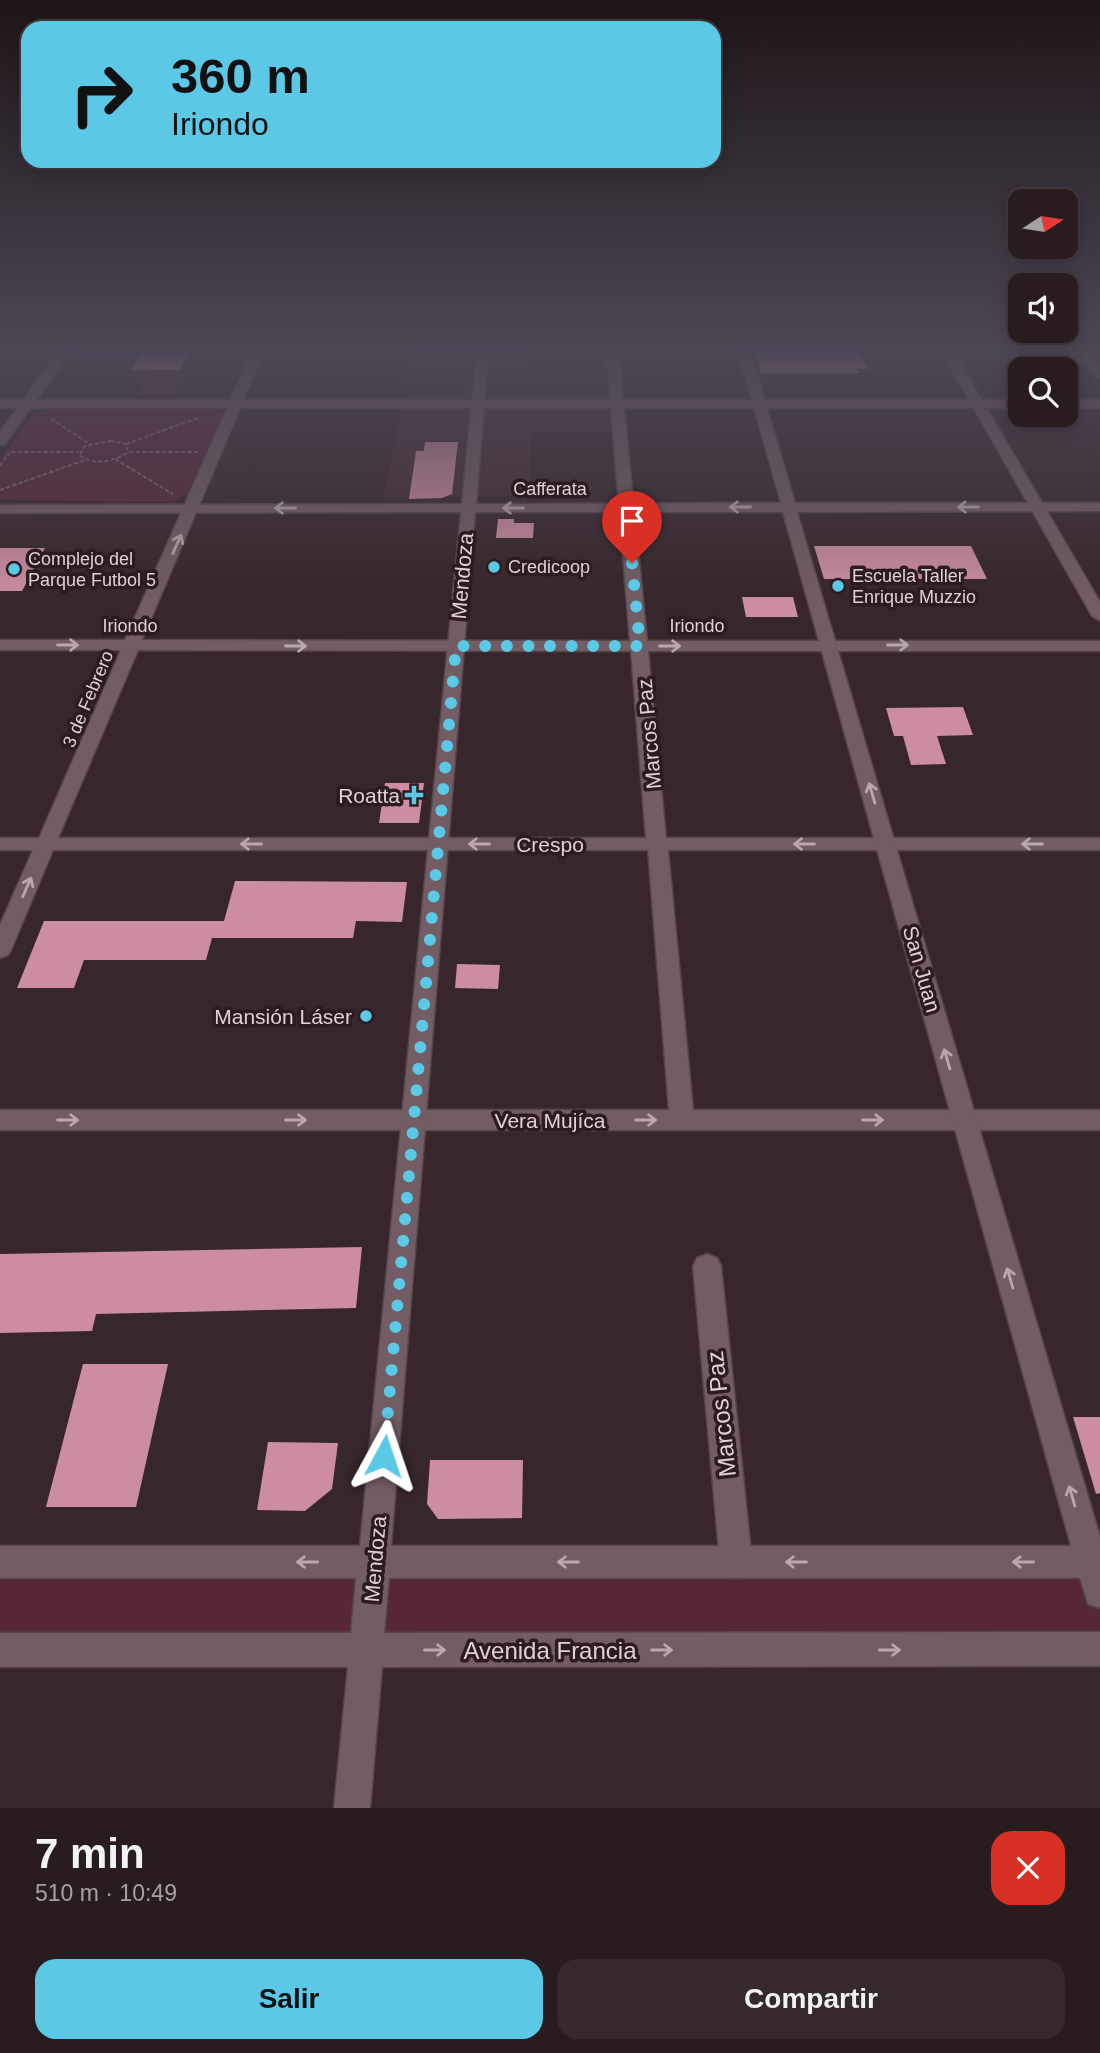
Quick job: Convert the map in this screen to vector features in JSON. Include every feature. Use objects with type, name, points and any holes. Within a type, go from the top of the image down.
[{"type":"street","name":"3 de Febrero","points":[[0,950],[224,431]]},
{"type":"street","name":"Mendoza","points":[[352,1808],[475,431]]},
{"type":"street","name":"Marcos Paz","points":[[620,431],[682,1120]]},
{"type":"street","name":"San Juan","points":[[767,431],[1097,1572]]},
{"type":"street","points":[[994,431],[1100,616]]},
{"type":"street","name":"Cafferata","points":[[0,509],[1100,507]]},
{"type":"street","name":"Iriondo","points":[[0,645],[1100,646]]},
{"type":"street","name":"Crespo","points":[[0,844],[1100,844]]},
{"type":"street","name":"Vera Mujíca","points":[[0,1120],[1100,1120]]},
{"type":"street","name":"Marcos Paz","points":[[707,1266],[736,1562]]},
{"type":"street","points":[[0,1562],[736,1562],[1097,1572]]},
{"type":"street","name":"Avenida Francia","points":[[0,1650],[1100,1649]]},
{"type":"path","points":[[70,431],[90,444]]},
{"type":"path","points":[[10,452],[79,452],[90,444],[110,441],[126,444],[161,431]]},
{"type":"path","points":[[126,444],[128,452]]},
{"type":"path","points":[[79,452],[85,460]]},
{"type":"path","points":[[0,490],[85,460],[115,459],[128,452],[200,452],[195,463]]},
{"type":"path","points":[[115,459],[179,498],[166,498]]},
{"type":"shaded area","points":[[21,431],[216,431],[188,494],[171,502],[0,500],[0,460]]},
{"type":"shaded area","points":[[397,431],[614,431],[530,433],[531,495],[383,498]]},
{"type":"shaded area","points":[[0,1562],[1100,1562],[1100,1649],[0,1650]]},
{"type":"building","points":[[425,442],[458,442],[452,494],[442,498],[409,499],[416,451],[424,451]]},
{"type":"building","points":[[498,519],[514,519],[514,523],[534,523],[533,538],[496,538]]},
{"type":"building","points":[[814,546],[971,546],[987,579],[824,579]]},
{"type":"building","name":"Complejo del Parque Futbol 5","points":[[0,548],[45,548],[22,591],[0,591]]},
{"type":"building","points":[[742,597],[793,597],[798,617],[746,617]]},
{"type":"building","points":[[963,707],[973,735],[937,736],[946,764],[911,765],[903,736],[894,736],[886,708]]},
{"type":"building","points":[[385,783],[424,783],[419,823],[379,823]]},
{"type":"building","points":[[235,881],[407,882],[402,922],[356,921],[353,938],[212,938],[206,960],[84,960],[74,988],[17,988],[44,921],[224,921]]},
{"type":"building","points":[[457,964],[500,965],[498,989],[455,988]]},
{"type":"building","points":[[362,1247],[356,1308],[96,1314],[92,1331],[0,1333],[0,1254]]},
{"type":"building","points":[[83,1364],[168,1364],[136,1507],[46,1507]]},
{"type":"building","points":[[1073,1417],[1100,1417],[1100,1493],[1096,1494]]},
{"type":"building","points":[[268,1442],[338,1443],[332,1489],[305,1511],[257,1510]]},
{"type":"building","points":[[430,1460],[523,1460],[522,1518],[438,1519],[427,1504]]},
{"type":"place","name":"Credicoop","points":[[494,567]]},
{"type":"place","name":"Complejo del Parque Futbol 5","points":[[14,569]]},
{"type":"place","name":"Escuela Taller Enrique Muzzio","points":[[838,586]]},
{"type":"place","name":"Roatta","points":[[414,795]]},
{"type":"place","name":"Mansión Láser","points":[[366,1016]]},
{"type":"route","points":[[384,1456],[456,646],[640,646],[632,563]]}]
